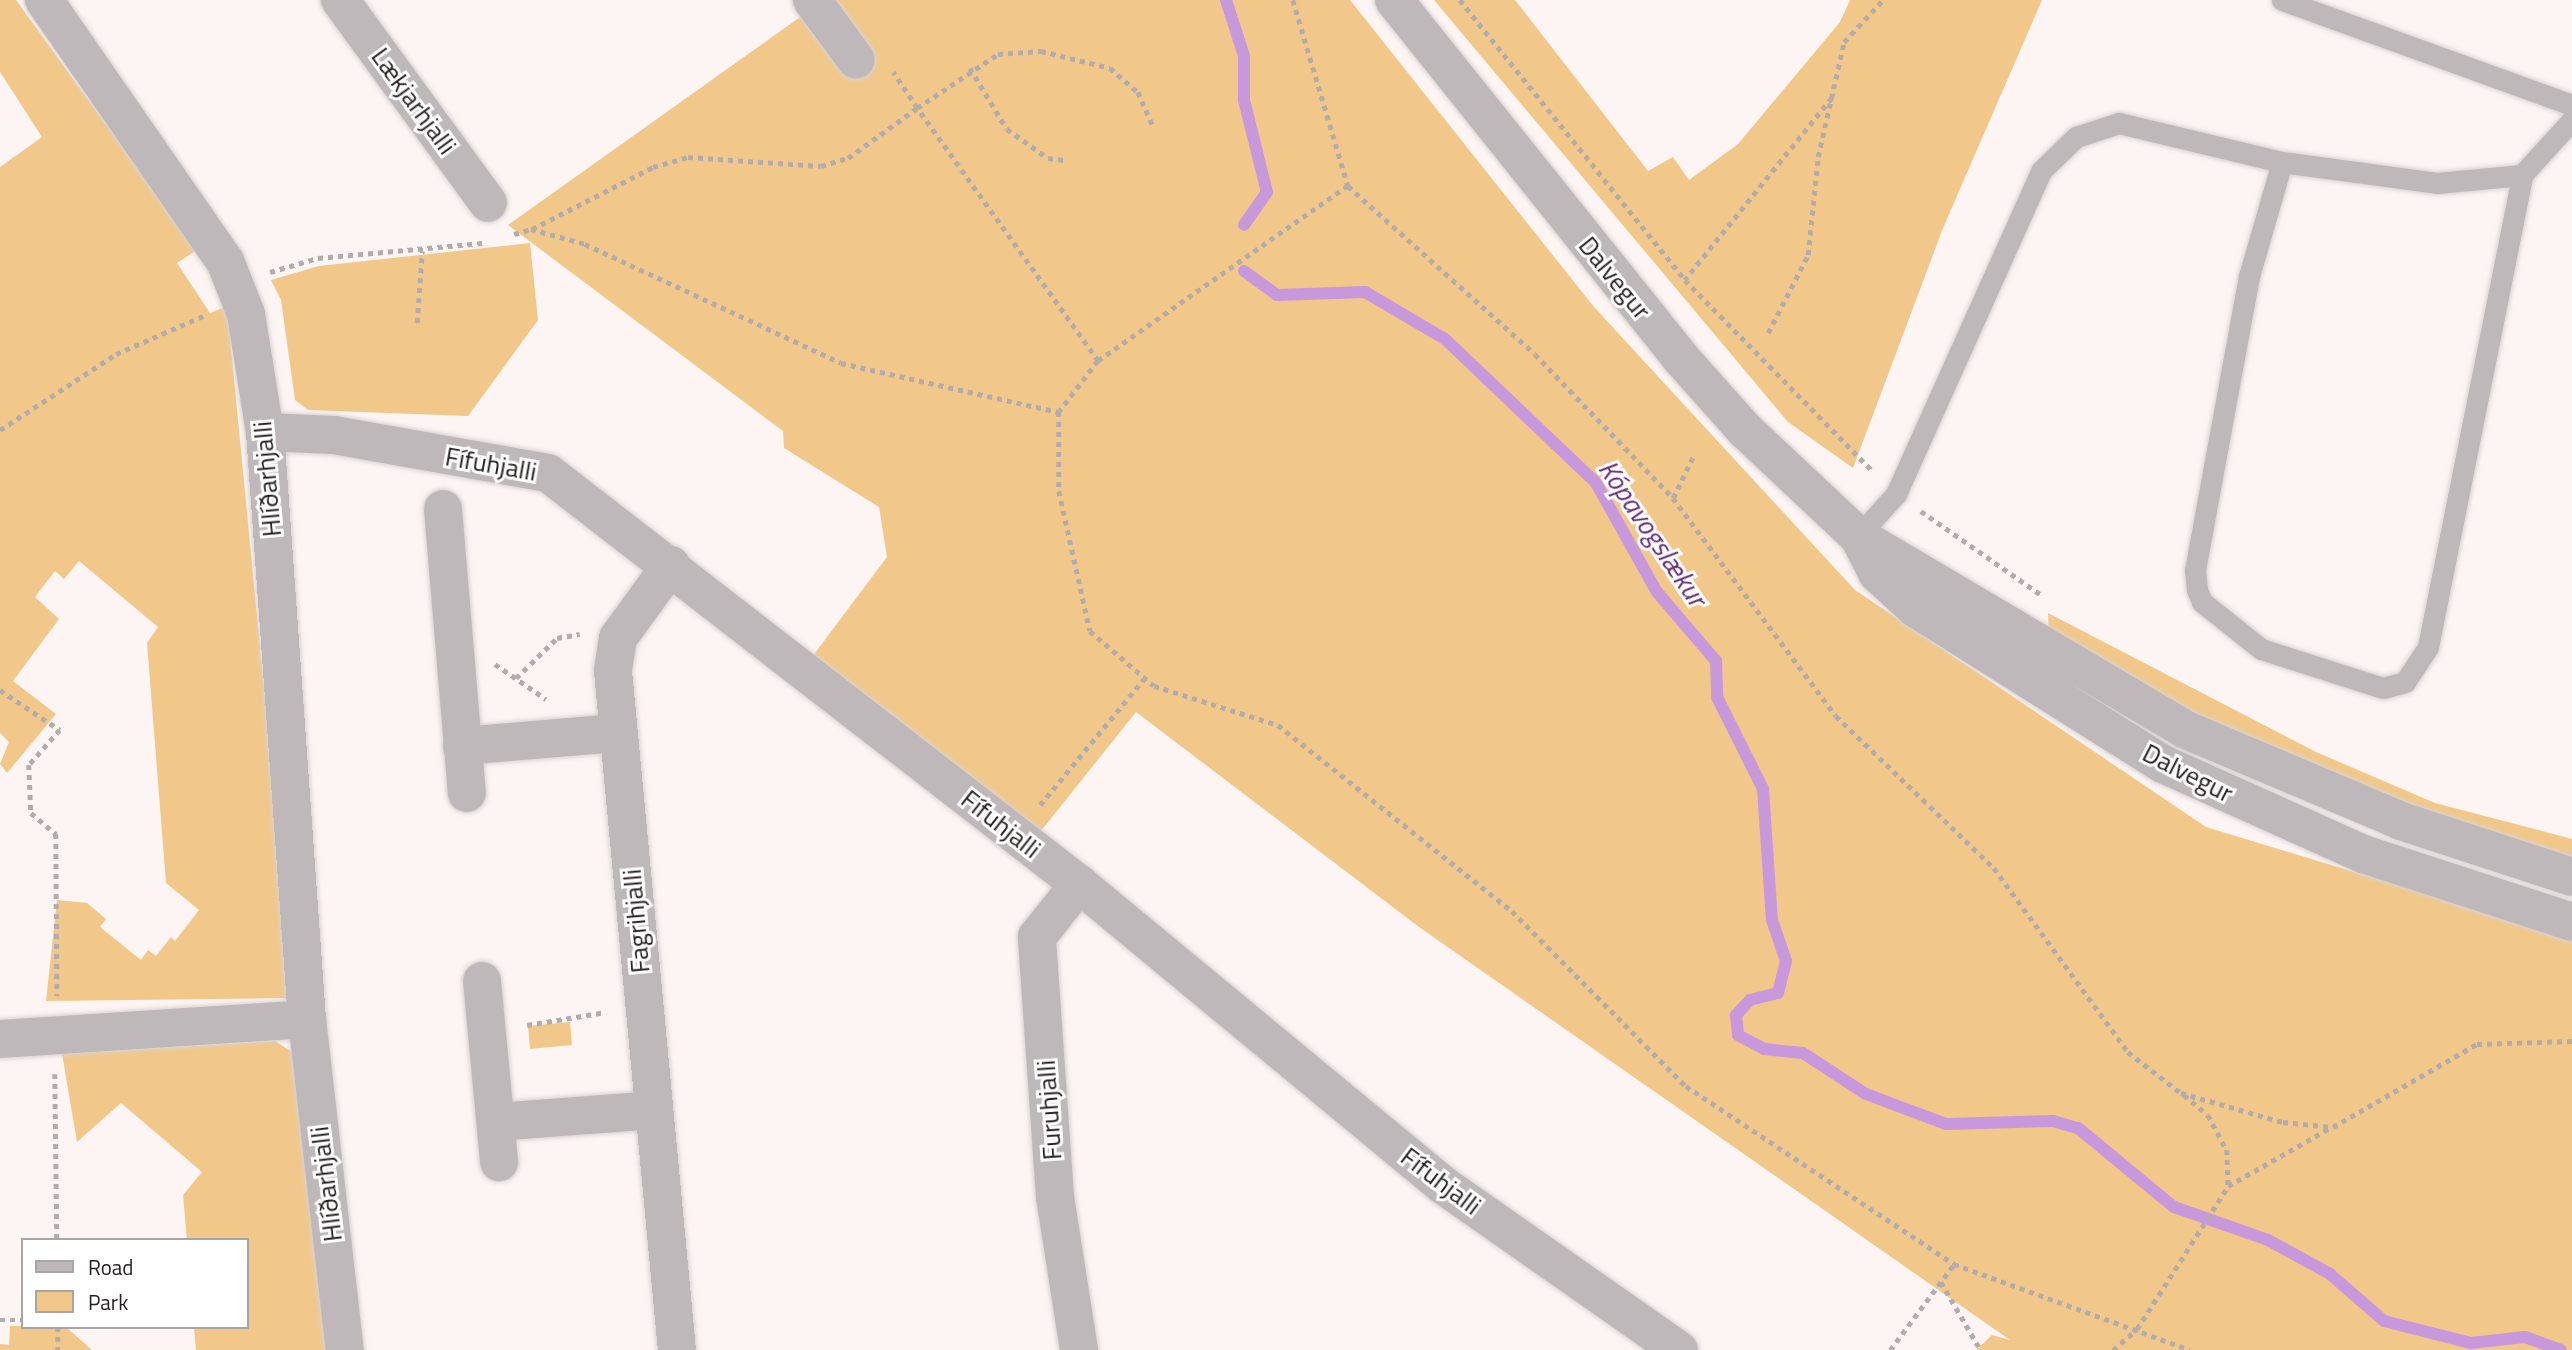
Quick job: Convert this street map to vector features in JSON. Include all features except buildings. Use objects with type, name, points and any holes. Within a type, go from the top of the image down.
[{"type":"street","name":"Hlíðarhjalli","points":[[44,0],[238,287],[265,432],[307,1019],[345,1350]]},
{"type":"street","name":"Lækjarhjalli","points":[[340,0],[488,203]]},
{"type":"street","points":[[812,0],[870,61]]},
{"type":"street","name":"Dalvegur","points":[[1395,0],[1679,356],[1745,430],[1858,536],[2186,730],[2401,821],[2572,877]]},
{"type":"street","name":"Fífuhjalli","points":[[265,432],[334,435],[548,473],[671,565],[1079,884],[1443,1185],[1679,1350]]},
{"type":"street","points":[[443,509],[467,793]]},
{"type":"street","name":"Dalvegur","points":[[1858,536],[1877,573],[1915,608],[2163,764],[2375,859],[2572,922]]},
{"type":"street","name":"Fagrihjalli","points":[[671,565],[618,638],[613,671],[677,1350]]},
{"type":"street","points":[[462,746],[618,733]]},
{"type":"street","name":"Furuhjalli","points":[[1079,884],[1037,937],[1055,1197],[1079,1350]]},
{"type":"street","points":[[482,981],[499,1162]]},
{"type":"street","points":[[0,1039],[307,1019]]},
{"type":"street","points":[[496,1122],[654,1110]]},
{"type":"lane","points":[[2282,0],[2572,105]]},
{"type":"lane","points":[[2282,162],[2249,276],[2195,570],[2197,590],[2202,602],[2261,649],[2383,688],[2412,675],[2428,647],[2522,175],[2572,120]]},
{"type":"lane","points":[[1858,536],[1896,494],[2041,171],[2062,146],[2119,123],[2282,162],[2437,183],[2522,175]]},
{"type":"path","points":[[1293,0],[1349,186],[1535,354],[1673,498],[1836,716],[1994,868],[2128,1052],[2208,1115],[2227,1150],[2228,1186]]},
{"type":"path","points":[[1460,0],[1685,280],[1896,494],[2051,601]]},
{"type":"path","points":[[1768,333],[1808,255],[1832,97],[1844,42],[1883,0]]},
{"type":"path","points":[[504,237],[531,229],[653,167],[688,157],[821,166],[848,158],[970,68],[1019,52],[1093,61],[1138,92],[1153,126]]},
{"type":"path","points":[[870,61],[918,108],[1098,361]]},
{"type":"path","points":[[970,68],[1007,129],[1048,158],[1064,160]]},
{"type":"path","points":[[1685,280],[1832,97]]},
{"type":"path","points":[[1349,186],[1098,361],[1059,412],[1059,491],[1090,631],[1144,679],[1278,724],[1512,911],[1686,1086],[1954,1264],[2190,1350]]},
{"type":"path","points":[[531,229],[585,244],[841,363],[1059,412]]},
{"type":"path","points":[[212,327],[203,305],[238,287],[318,258],[422,251],[491,241]]},
{"type":"path","points":[[417,323],[422,251]]},
{"type":"path","points":[[0,430],[116,354],[207,314]]},
{"type":"path","points":[[1673,498],[1694,455]]},
{"type":"path","points":[[516,678],[557,638]]},
{"type":"path","points":[[492,662],[547,700]]},
{"type":"path","points":[[1015,834],[1144,679]]},
{"type":"path","points":[[0,690],[61,730],[29,765],[31,813],[56,834],[57,1007]]},
{"type":"path","points":[[576,1015],[592,1013]]},
{"type":"path","points":[[2113,1350],[2137,1329],[2228,1186],[2477,1044],[2572,1041]]},
{"type":"path","points":[[55,1062],[57,1238]]},
{"type":"path","points":[[2181,1093],[2283,1122],[2333,1127]]},
{"type":"path","points":[[1890,1350],[1954,1264]]},
{"type":"path","points":[[1941,1282],[1979,1347]]},
{"type":"path","points":[[0,1320],[21,1320]]},
{"type":"path","points":[[58,1329],[58,1350]]},
{"type":"green space","points":[[0,0],[16,0],[197,250],[177,263],[210,313],[227,306],[294,998],[46,1001],[57,900],[87,903],[106,919],[100,927],[141,960],[148,950],[156,956],[171,937],[175,941],[199,910],[166,883],[147,643],[158,627],[79,561],[64,579],[55,571],[35,597],[59,619],[13,681],[56,714],[7,773],[0,764],[9,742],[0,733],[0,167],[42,137],[0,72]]},
{"type":"green space","points":[[824,0],[1350,0],[1594,307],[1855,590],[2206,827],[2456,903],[2572,931],[2572,1350],[1976,1350],[1992,1335],[2010,1340],[1419,927],[1136,712],[1041,831],[812,657],[887,557],[879,507],[784,448],[783,431],[508,225]]},
{"type":"green space","points":[[1434,0],[1515,0],[1648,171],[1673,157],[1689,180],[1738,144],[1840,22],[1850,0],[2042,0],[1943,228],[1853,468],[1788,422]]},
{"type":"green space","points":[[530,243],[538,320],[468,416],[308,410],[295,400],[281,300],[271,280],[319,266]]},
{"type":"green space","points":[[2048,613],[2316,752],[2435,803],[2572,839],[2572,868],[2255,755],[2049,639]]},
{"type":"green space","points":[[570,1022],[572,1045],[530,1049],[528,1026]]},
{"type":"green space","points":[[275,1041],[297,1055],[336,1350],[196,1350],[194,1329],[248,1329],[248,1238],[187,1238],[183,1195],[202,1172],[121,1103],[77,1142],[62,1054]]},
{"type":"green space","points":[[10,1326],[21,1326],[21,1329],[68,1329],[92,1350],[0,1350],[0,1344],[9,1345]]},
{"type":"waterway","points":[[1226,0],[1244,56],[1244,100],[1267,192],[1244,225]]},
{"type":"waterway","name":"Kópavogslækur","points":[[1244,271],[1277,295],[1365,292],[1445,339],[1596,483],[1657,592],[1716,661],[1717,697],[1763,789],[1772,920],[1786,961],[1778,993],[1750,1000],[1736,1015],[1738,1035],[1764,1049],[1803,1053],[1866,1094],[1946,1124],[2053,1121],[2078,1128],[2174,1207],[2268,1240],[2330,1274],[2384,1321],[2471,1343],[2525,1337],[2561,1350]]}]
